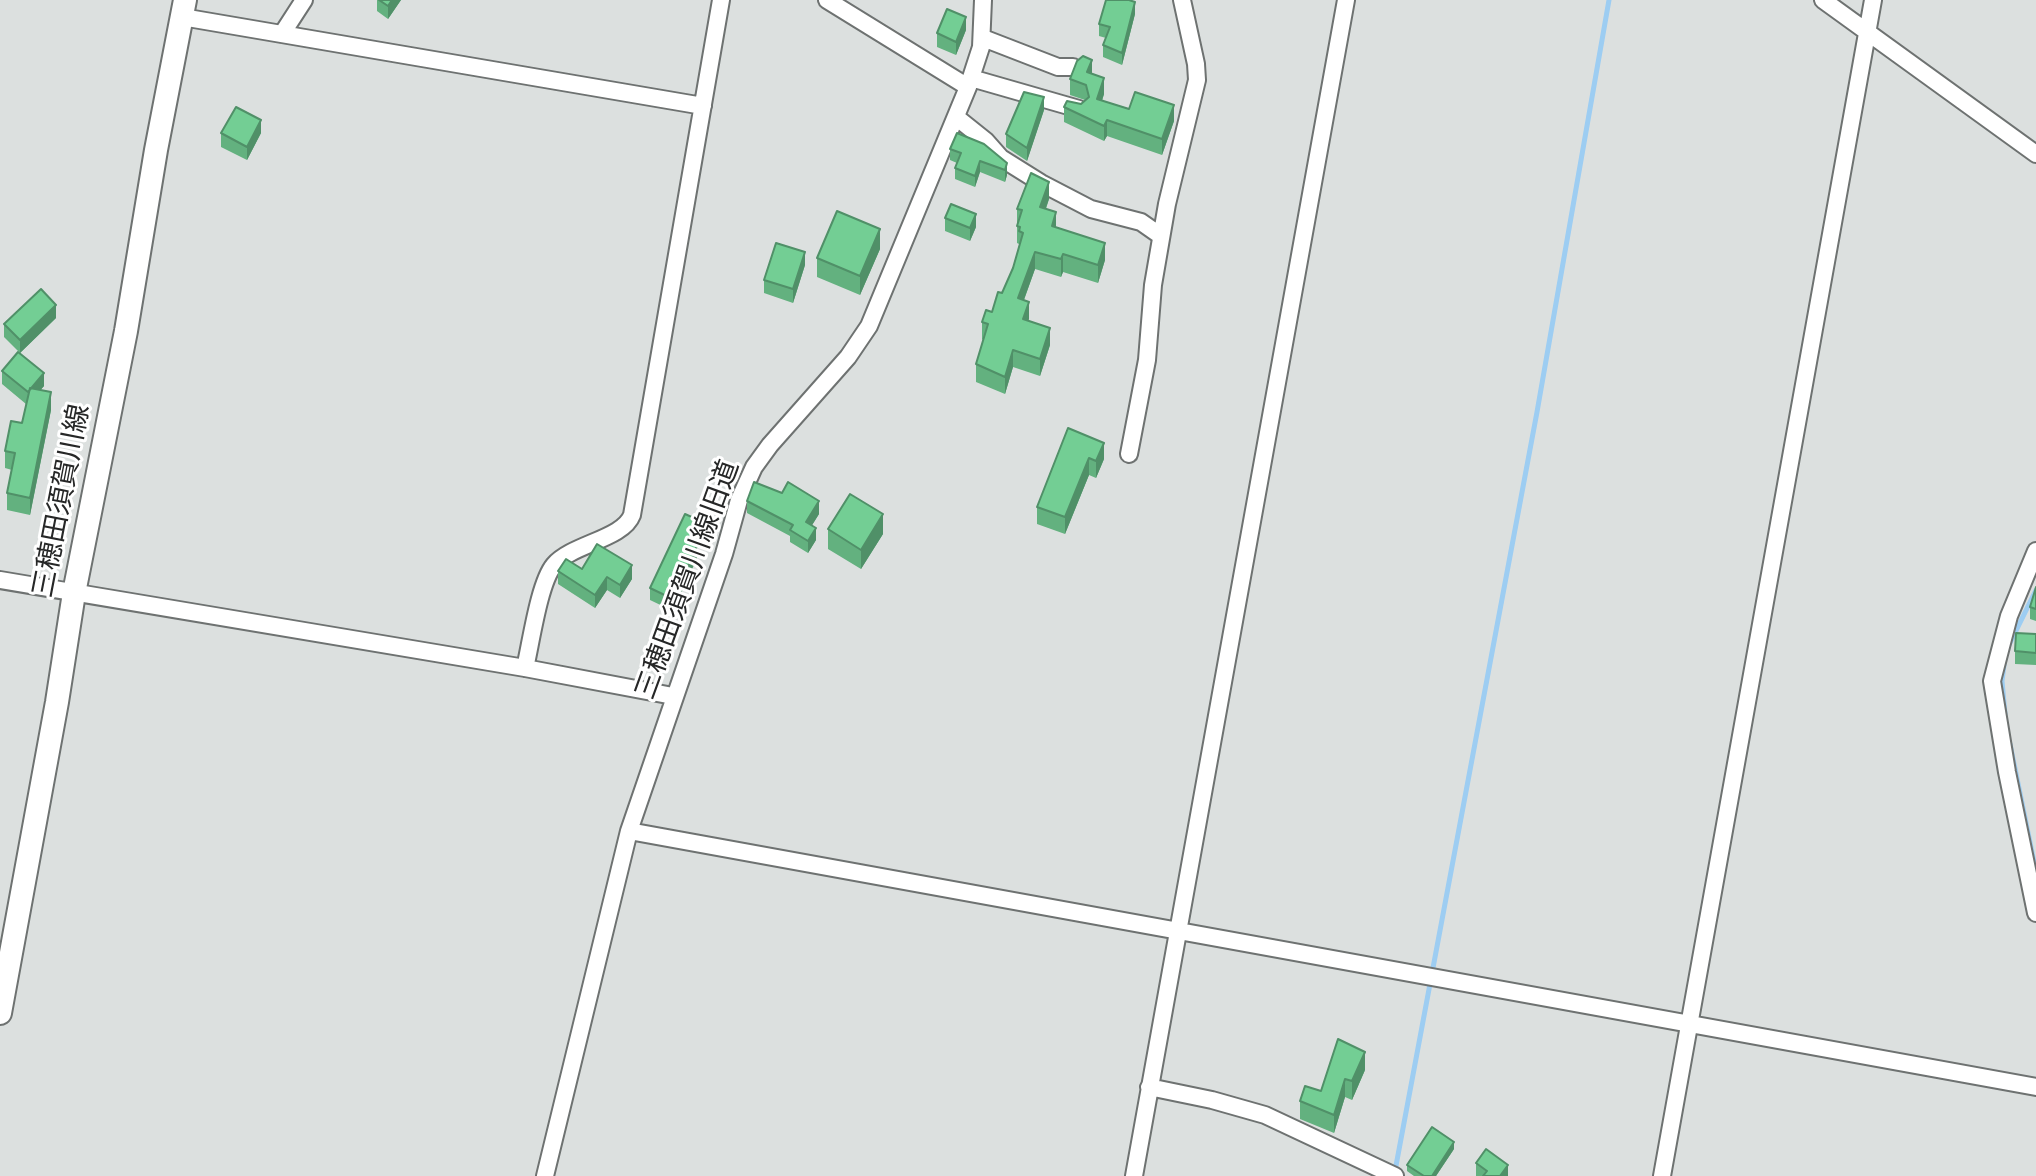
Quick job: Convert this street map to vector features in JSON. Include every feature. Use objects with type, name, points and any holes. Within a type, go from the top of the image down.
[{"type":"main road","name":"三穂田須賀川線","points":[[0,1013],[74,593],[126,331],[156,150],[184,8]]},
{"type":"street","points":[[282,34],[304,0]]},
{"type":"street","points":[[525,668],[543,591],[553,566],[589,542],[626,526],[632,515],[721,0]]},
{"type":"street","points":[[827,0],[970,83],[1079,109]]},
{"type":"street","name":"三穂田須賀川線旧道","points":[[545,1176],[629,831],[724,554],[739,500],[754,467],[770,445],[861,340],[970,83],[983,38],[983,0]]},
{"type":"street","points":[[1129,454],[1147,360],[1153,285],[1161,236],[1197,80],[1182,0]]},
{"type":"street","points":[[1134,1176],[1346,0]]},
{"type":"street","points":[[1823,0],[2036,154]]},
{"type":"street","points":[[1662,1176],[1873,0]]},
{"type":"street","points":[[184,8],[282,34],[703,106]]},
{"type":"street","points":[[983,38],[1058,67],[1073,67]]},
{"type":"street","points":[[956,117],[1005,161],[1041,183],[1091,209],[1141,222],[1161,236]]},
{"type":"street","points":[[2036,551],[2009,616],[1992,681],[2036,913]]},
{"type":"street","points":[[0,580],[525,668],[673,696]]},
{"type":"street","points":[[629,831],[2036,1087]]},
{"type":"street","points":[[1149,1087],[1265,1115],[1395,1176]]},
{"type":"building","points":[[1106,0],[1135,2],[1122,53],[1103,45],[1110,27],[1099,24]]},
{"type":"building","points":[[947,9],[966,17],[956,42],[937,33]]},
{"type":"building","points":[[1083,56],[1092,60],[1087,72],[1104,78],[1097,99],[1129,109],[1135,92],[1174,105],[1162,139],[1107,120],[1104,126],[1064,107],[1067,101],[1081,104],[1089,97],[1086,85],[1070,79],[1077,61]]},
{"type":"building","points":[[1024,92],[1044,97],[1027,148],[1006,134]]},
{"type":"building","points":[[236,107],[261,120],[247,147],[221,133]]},
{"type":"building","points":[[957,133],[984,144],[1007,163],[1005,170],[980,161],[975,176],[955,168],[961,153],[950,149]]},
{"type":"building","points":[[1031,173],[1049,182],[1040,207],[1056,212],[1052,226],[1105,243],[1098,265],[1063,254],[1061,259],[1035,252],[1018,298],[1029,302],[1023,319],[1050,328],[1040,359],[1013,350],[1005,377],[976,364],[988,324],[982,322],[986,310],[992,312],[998,292],[1002,293],[1013,268],[1023,233],[1017,226],[1022,210],[1017,209]]},
{"type":"building","points":[[951,204],[976,214],[970,228],[945,218]]},
{"type":"building","points":[[837,211],[880,229],[860,276],[817,258]]},
{"type":"building","points":[[776,243],[805,252],[793,289],[764,280]]},
{"type":"building","points":[[41,289],[56,305],[20,340],[4,324]]},
{"type":"building","points":[[18,352],[44,373],[28,392],[2,371]]},
{"type":"building","points":[[30,388],[51,392],[30,498],[7,493],[15,453],[5,451],[11,421],[22,423]]},
{"type":"building","points":[[1068,428],[1104,443],[1096,461],[1089,458],[1065,517],[1037,507]]},
{"type":"building","points":[[754,482],[782,493],[788,482],[819,501],[806,522],[816,528],[808,541],[790,530],[793,525],[747,501]]},
{"type":"building","points":[[850,494],[883,514],[861,550],[828,529]]},
{"type":"building","points":[[685,514],[703,522],[693,544],[697,546],[673,599],[650,588]]},
{"type":"building","points":[[597,544],[632,565],[620,585],[607,577],[595,595],[558,571],[566,559],[582,569]]},
{"type":"building","points":[[2036,587],[2036,609],[2030,607]]},
{"type":"building","points":[[2016,633],[2036,634],[2036,653],[2015,651]]},
{"type":"building","points":[[1338,1039],[1365,1052],[1352,1081],[1345,1079],[1334,1115],[1300,1101],[1305,1086],[1321,1091]]},
{"type":"building","points":[[1432,1127],[1454,1142],[1432,1176],[1424,1176],[1407,1165]]},
{"type":"building","points":[[1486,1149],[1508,1165],[1500,1176],[1483,1176],[1487,1171],[1476,1163]]},
{"type":"waterway","points":[[1395,1171],[1537,412],[1609,0]]},
{"type":"waterway","points":[[2008,647],[2036,590]]},
{"type":"waterway","points":[[2004,665],[2005,714]]},
{"type":"waterway","points":[[2010,744],[2036,872]]}]
